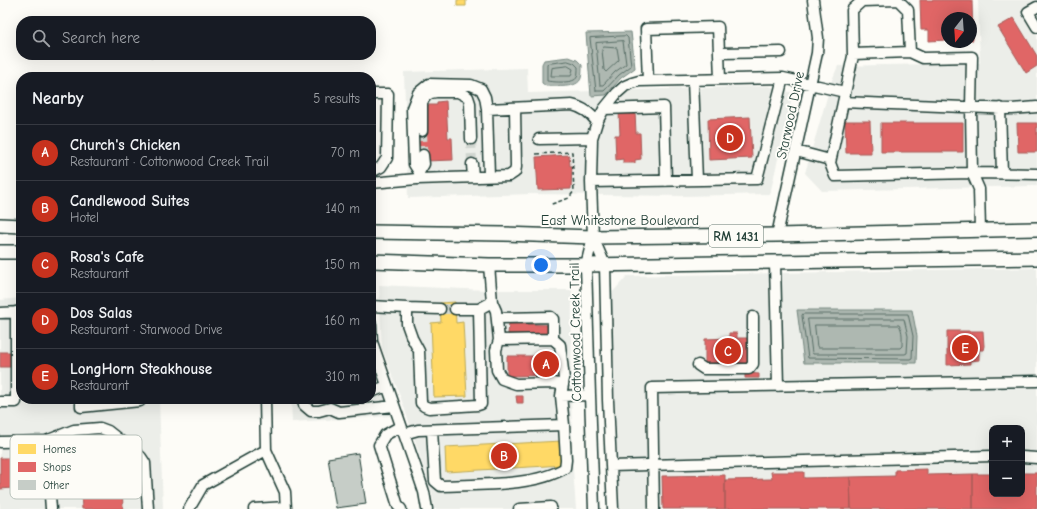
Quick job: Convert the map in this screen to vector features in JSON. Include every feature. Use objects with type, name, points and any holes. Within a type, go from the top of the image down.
[{"type":"main road","points":[[0,225],[16,226]]},
{"type":"main road","name":"East Whitestone Boulevard","points":[[376,232],[504,234],[593,238],[1037,229]]},
{"type":"main road","points":[[0,252],[16,252]]},
{"type":"main road","name":"RM 1431","points":[[376,261],[489,265],[605,265],[1037,258]]},
{"type":"street","name":"Starwood Drive","points":[[777,235],[816,61],[818,46],[813,0]]},
{"type":"street","points":[[910,52],[908,10],[898,0],[862,1],[852,10],[853,54],[830,160],[835,176],[972,173],[1037,174]]},
{"type":"street","points":[[1037,7],[1028,12],[1037,27]]},
{"type":"street","points":[[648,81],[646,29],[718,27],[720,79]]},
{"type":"street","points":[[719,53],[781,52]]},
{"type":"street","points":[[853,54],[910,52],[923,58],[972,57],[972,173],[979,189],[980,230]]},
{"type":"street","points":[[591,182],[757,179],[783,78]]},
{"type":"street","points":[[593,238],[591,182],[592,138],[597,122],[604,109],[625,86],[632,83],[648,81],[783,78],[845,92]]},
{"type":"street","points":[[693,80],[697,180]]},
{"type":"street","points":[[419,175],[414,164],[412,108],[418,93],[429,84],[471,85],[480,89],[485,97],[487,109],[489,176]]},
{"type":"street","points":[[422,131],[422,102],[426,96],[436,92],[458,92],[468,97],[470,103],[471,139]]},
{"type":"street","points":[[376,94],[388,94],[387,158],[381,168],[376,170]]},
{"type":"street","points":[[843,102],[1000,108],[1037,107]]},
{"type":"street","points":[[487,109],[572,105],[582,107],[590,113],[597,122]]},
{"type":"street","points":[[604,109],[664,107],[666,181]]},
{"type":"street","points":[[376,182],[419,175],[473,177],[509,176],[515,172],[516,167],[515,108]]},
{"type":"street","points":[[1000,108],[1002,173]]},
{"type":"street","points":[[538,139],[592,138]]},
{"type":"street","points":[[796,151],[830,160]]},
{"type":"street","points":[[419,175],[424,164],[423,155]]},
{"type":"street","points":[[472,164],[473,177]]},
{"type":"street","name":"Cottonwood Creek Trail","points":[[593,238],[605,265],[608,400],[613,509]]},
{"type":"street","name":"Cottonwood Creek Trail","points":[[593,238],[586,265],[594,509]]},
{"type":"street","points":[[775,263],[778,386]]},
{"type":"street","points":[[489,265],[492,302],[496,311],[499,340],[496,350],[497,370],[502,379],[516,384],[554,383],[563,385]]},
{"type":"street","points":[[455,309],[479,309],[492,302]]},
{"type":"street","points":[[376,306],[440,309]]},
{"type":"street","points":[[407,308],[407,324],[419,351],[422,403],[424,406],[429,408],[481,404],[479,309]]},
{"type":"street","points":[[0,313],[16,312]]},
{"type":"street","points":[[497,318],[551,317],[553,319],[553,339]]},
{"type":"street","points":[[698,365],[704,369],[749,369],[753,364],[753,318]]},
{"type":"street","points":[[432,430],[435,481],[440,486],[524,482],[560,472],[565,468],[566,460],[561,396],[564,379],[560,345],[553,339],[499,340]]},
{"type":"street","points":[[376,354],[424,492],[427,509]]},
{"type":"street","points":[[654,509],[652,388],[1037,381]]},
{"type":"street","points":[[376,390],[387,386]]},
{"type":"street","points":[[561,396],[590,395]]},
{"type":"street","points":[[0,402],[16,402]]},
{"type":"street","points":[[81,404],[81,407],[110,404]]},
{"type":"street","points":[[254,509],[286,508],[285,492],[266,450],[265,404]]},
{"type":"street","points":[[304,404],[311,411],[319,411],[329,404]]},
{"type":"street","points":[[331,404],[339,412],[394,406]]},
{"type":"street","points":[[358,410],[361,404]]},
{"type":"street","points":[[401,509],[398,506],[379,445],[385,435],[403,430],[564,425]]},
{"type":"street","points":[[61,435],[74,430],[100,428],[113,435]]},
{"type":"street","points":[[0,442],[10,442]]},
{"type":"street","points":[[189,509],[203,485],[266,450]]},
{"type":"street","points":[[611,466],[989,456]]},
{"type":"street","points":[[1025,457],[1037,458]]},
{"type":"street","points":[[142,458],[145,463],[148,509]]},
{"type":"street","points":[[50,499],[51,509]]},
{"type":"street","points":[[518,509],[551,507],[551,509]]},
{"type":"path","points":[[536,154],[572,152],[574,191],[566,200],[549,205]]},
{"type":"shaded area","points":[[978,0],[1037,0],[1037,186],[822,191],[805,173],[832,80],[838,66],[980,63]]},
{"type":"shaded area","points":[[527,68],[528,93],[768,86],[793,93],[770,194],[683,196],[531,194],[408,198],[404,72]]},
{"type":"shaded area","points":[[1037,268],[1037,509],[619,509],[611,294],[627,276]]},
{"type":"shaded area","points":[[379,285],[486,290],[572,290],[571,392],[573,469],[576,509],[434,509],[432,493],[404,407],[382,348]]},
{"type":"shaded area","points":[[16,298],[16,404],[159,404],[163,509],[0,509],[0,300]]},
{"type":"shaded area","points":[[376,369],[390,416],[292,422],[291,404],[376,404]]},
{"type":"water","points":[[631,32],[635,68],[621,78],[606,95],[591,96],[586,33]]},
{"type":"water","points":[[569,57],[577,60],[582,65],[579,82],[576,84],[560,86],[546,86],[542,83],[542,64],[544,60]]},
{"type":"water","points":[[797,310],[912,310],[917,336],[916,363],[804,363]]},
{"type":"building: Homes","points":[[457,0],[466,0],[466,6],[457,6]]},
{"type":"building: Homes","points":[[455,302],[456,323],[463,322],[467,396],[434,397],[431,323],[441,322],[440,303]]},
{"type":"building: Homes","points":[[562,441],[563,465],[446,472],[445,447]]},
{"type":"building: Shops","points":[[920,0],[972,0],[972,12],[941,12],[941,40],[929,41],[929,30],[921,30]]},
{"type":"building: Shops","points":[[1014,18],[1037,56],[1037,66],[1026,73],[998,27]]},
{"type":"building: Shops","points":[[446,101],[448,138],[452,138],[453,160],[426,161],[415,155],[414,131],[422,105],[437,105],[437,102]]},
{"type":"building: Shops","points":[[619,112],[635,112],[636,133],[640,133],[641,159],[635,160],[635,163],[623,163],[623,159],[616,160],[615,135],[620,135]]},
{"type":"building: Shops","points":[[750,117],[752,158],[709,160],[708,119]]},
{"type":"building: Shops","points":[[845,121],[870,121],[871,153],[846,153]]},
{"type":"building: Shops","points":[[881,123],[963,123],[963,152],[881,152]]},
{"type":"building: Shops","points":[[1017,123],[1037,123],[1037,152],[1018,152]]},
{"type":"building: Shops","points":[[569,155],[570,166],[572,166],[571,189],[538,190],[536,157]]},
{"type":"building: Shops","points":[[509,324],[551,325],[550,335],[508,334]]},
{"type":"building: Shops","points":[[947,331],[983,331],[984,346],[983,350],[979,350],[979,360],[970,361],[970,364],[947,365]]},
{"type":"building: Shops","points":[[729,333],[737,333],[737,338],[750,338],[751,364],[705,364],[705,339],[729,338]]},
{"type":"building: Shops","points":[[0,352],[12,352],[12,367],[0,367]]},
{"type":"building: Shops","points":[[507,356],[555,356],[555,375],[507,376]]},
{"type":"building: Shops","points":[[745,373],[759,374],[759,378],[745,378]]},
{"type":"building: Shops","points":[[516,396],[523,396],[523,403],[517,403]]},
{"type":"building: Shops","points":[[0,458],[10,458],[10,488],[0,489]]},
{"type":"building: Shops","points":[[927,469],[927,475],[973,474],[973,509],[851,509],[850,477],[895,476],[895,470]]},
{"type":"building: Shops","points":[[771,472],[804,472],[804,478],[850,477],[851,509],[725,509],[725,480],[772,479]]},
{"type":"building: Shops","points":[[1025,473],[1037,473],[1037,509],[973,509],[973,474],[989,474],[989,497],[1025,497]]},
{"type":"building: Shops","points":[[725,475],[725,509],[663,509],[662,476]]},
{"type":"building: Shops","points":[[81,499],[123,499],[123,509],[82,509]]},
{"type":"building: Other","points":[[358,453],[366,504],[336,508],[328,458]]},
{"type":"tunnel","points":[[422,131],[423,155]]},
{"type":"tunnel","points":[[471,139],[472,164]]},
{"type":"tunnel","points":[[440,309],[455,309]]},
{"type":"place","name":"Dos Salas","points":[[730,138]]},
{"type":"place","name":"LongHorn Steakhouse","points":[[965,348]]},
{"type":"place","name":"Rosa's Cafe","points":[[728,351]]},
{"type":"place","name":"Church's Chicken","points":[[546,364]]},
{"type":"place","name":"Candlewood Suites","points":[[504,456]]}]
